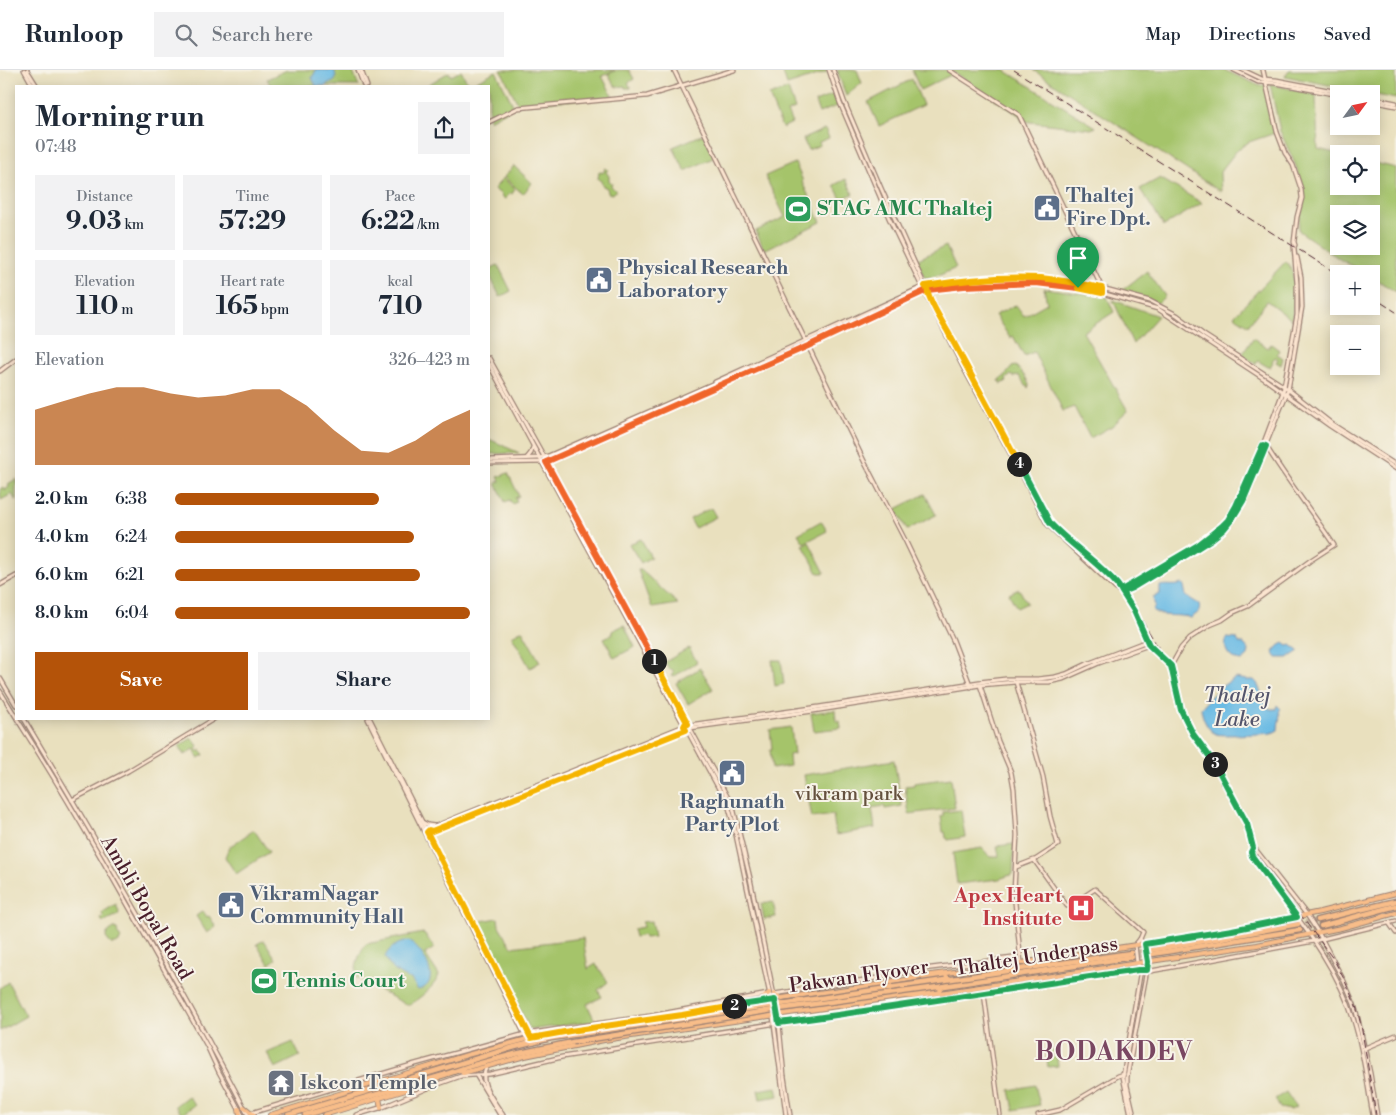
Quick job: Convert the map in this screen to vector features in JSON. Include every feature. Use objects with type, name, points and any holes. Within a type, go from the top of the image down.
[{"type":"highway","points":[[1318,920],[1396,901]]},
{"type":"highway","points":[[1321,926],[1396,906]]},
{"type":"highway","points":[[1298,924],[1151,952],[1300,930]]},
{"type":"highway","name":"Thaltej Underpass","points":[[941,986],[1132,955],[952,979]]},
{"type":"highway","name":"Pakwan Flyover","points":[[419,1079],[458,1061],[530,1041],[952,979]]},
{"type":"highway","name":"Pakwan Flyover","points":[[419,1079],[444,1075],[470,1066],[574,1042],[779,1009],[941,986]]},
{"type":"highway","points":[[288,1115],[419,1079]]},
{"type":"highway","points":[[305,1115],[419,1079]]},
{"type":"main road","points":[[530,1041],[563,1032],[682,1015],[709,1008],[782,999],[1232,930],[1307,915],[1396,893]]},
{"type":"main road","points":[[906,996],[913,998],[1257,945],[1396,913]]},
{"type":"main road","points":[[914,979],[945,976],[952,979]]},
{"type":"main road","points":[[460,1070],[462,1073],[502,1060],[604,1040],[906,996],[940,990],[941,986]]},
{"type":"main road","points":[[761,1001],[771,993],[782,999]]},
{"type":"main road","points":[[793,997],[796,1012]]},
{"type":"main road","points":[[861,1012],[863,1002]]},
{"type":"main road","points":[[270,1115],[458,1061]]},
{"type":"main road","points":[[324,1115],[422,1085],[444,1075]]},
{"type":"main road","points":[[378,1098],[381,1108]]},
{"type":"main road","points":[[276,1106],[278,1113]]},
{"type":"main road","points":[[241,1115],[242,1108],[251,1114]]},
{"type":"street","points":[[25,70],[34,85]]},
{"type":"street","points":[[360,70],[366,85]]},
{"type":"street","points":[[674,70],[864,461],[906,542],[953,640],[971,685]]},
{"type":"street","points":[[490,122],[518,108],[647,96],[734,70]]},
{"type":"street","points":[[829,70],[841,105],[900,241],[1050,523],[1118,585],[1134,611],[1149,645],[1171,666],[1181,710],[1193,734],[1214,763],[1247,824],[1253,848],[1252,856],[1314,941],[1332,970],[1344,993],[1363,1049]]},
{"type":"street","points":[[833,70],[844,101],[925,289]]},
{"type":"street","points":[[949,70],[1019,115],[1102,288],[1102,293]]},
{"type":"street","points":[[1234,70],[1258,82],[1266,80]]},
{"type":"street","points":[[1243,70],[1266,80],[1330,91]]},
{"type":"street","points":[[1263,70],[1277,132],[1302,189],[1294,242],[1297,315],[1283,392],[1264,445]]},
{"type":"street","points":[[1276,81],[1330,93]]},
{"type":"street","points":[[1380,101],[1396,104]]},
{"type":"street","points":[[1122,592],[1125,588],[1198,545],[1228,520],[1236,506],[1287,395],[1302,307],[1300,267],[1294,250]]},
{"type":"street","points":[[490,462],[546,462],[925,289],[970,280],[1034,278],[1102,288],[1159,305],[1284,386],[1332,424],[1396,467]]},
{"type":"street","points":[[490,462],[542,458],[808,346],[925,289],[1036,283],[1102,293],[1158,310],[1337,430],[1396,467]]},
{"type":"street","points":[[0,371],[15,360]]},
{"type":"street","points":[[490,360],[542,458],[542,462],[687,727]]},
{"type":"street","points":[[490,366],[533,447],[546,462],[729,808],[773,1000],[774,1028],[786,1115]]},
{"type":"street","points":[[1171,666],[1181,648],[1190,638],[1210,625],[1248,606],[1334,545],[1264,445]]},
{"type":"street","points":[[526,458],[531,453],[533,447]]},
{"type":"street","points":[[0,584],[15,576]]},
{"type":"street","points":[[427,832],[431,828],[687,727],[979,683],[1043,679],[1063,675],[1086,664],[1147,641]]},
{"type":"street","points":[[1015,680],[1039,682],[1057,680],[1149,645]]},
{"type":"street","points":[[0,678],[15,703]]},
{"type":"street","points":[[1015,680],[1043,777],[1058,845],[1034,860],[1016,867]]},
{"type":"street","points":[[979,683],[998,741],[1007,761],[1014,789],[1017,835],[1014,892],[1021,963]]},
{"type":"street","name":"Ambli Bopal Road","points":[[0,691],[15,715]]},
{"type":"street","name":"Ambli Bopal Road","points":[[18,720],[118,888],[203,1038],[219,1072],[242,1108]]},
{"type":"street","name":"Ambli Bopal Road","points":[[25,720],[73,800],[165,961],[242,1108]]},
{"type":"street","points":[[68,802],[128,770],[212,720]]},
{"type":"street","points":[[370,720],[427,832]]},
{"type":"street","points":[[370,720],[530,1041]]},
{"type":"street","points":[[427,832],[687,727]]},
{"type":"street","points":[[421,821],[436,826]]},
{"type":"street","points":[[1253,848],[1307,915],[1323,939],[1344,981],[1354,1004],[1375,1115]]},
{"type":"street","points":[[1034,860],[1067,906],[1095,890],[1143,932],[1135,945],[1137,963],[1142,970],[1125,1074],[1132,1115]]},
{"type":"street","points":[[779,1023],[1061,980],[1142,970],[1151,971],[1314,941],[1396,921]]},
{"type":"street","points":[[1389,923],[1396,933]]},
{"type":"street","points":[[1125,1074],[1148,962],[1145,944],[1140,939]]},
{"type":"street","points":[[251,1114],[415,1064],[527,1033],[709,1008],[771,993],[877,978],[923,969],[1013,958],[1021,963]]},
{"type":"street","points":[[984,993],[1000,1115]]},
{"type":"street","points":[[775,1015],[779,1023],[790,1115]]},
{"type":"street","points":[[765,1016],[774,1028]]},
{"type":"street","points":[[356,1115],[381,1108],[459,1076],[490,1074],[562,1057],[771,1024]]},
{"type":"street","points":[[1363,1049],[1396,1035]]},
{"type":"street","points":[[481,1081],[488,1066]]},
{"type":"street","points":[[466,1072],[476,1075],[502,1115]]},
{"type":"street","points":[[1038,1115],[1060,1110],[1118,1076],[1125,1074]]},
{"type":"green space","points":[[287,70],[352,70],[359,85],[270,85],[267,79]]},
{"type":"green space","points":[[501,70],[615,70],[602,76],[613,97],[518,104]]},
{"type":"green space","points":[[617,70],[629,70],[634,79],[628,83],[631,88],[625,88],[625,86],[616,87],[608,74]]},
{"type":"green space","points":[[782,70],[826,70],[827,72],[787,85]]},
{"type":"green space","points":[[837,70],[857,70],[862,83],[846,96]]},
{"type":"green space","points":[[912,70],[946,70],[953,74],[920,90]]},
{"type":"green space","points":[[950,70],[1004,70],[1096,127],[1091,129],[1022,121],[1019,115]]},
{"type":"green space","points":[[1033,70],[1224,70],[1260,86],[1265,85],[1275,133],[1249,142],[1238,149],[1220,172],[1221,192]]},
{"type":"green space","points":[[1289,70],[1396,70],[1396,99],[1380,96],[1380,85],[1330,85],[1285,76]]},
{"type":"green space","points":[[461,71],[469,85],[428,85],[449,72],[451,76]]},
{"type":"green space","points":[[496,71],[514,107],[490,119],[490,85],[469,85]]},
{"type":"green space","points":[[912,79],[923,105],[879,126],[868,102]]},
{"type":"green space","points":[[1270,84],[1316,95],[1318,149],[1330,152],[1330,195],[1380,195],[1380,164],[1396,168],[1396,292],[1380,282],[1380,265],[1351,265],[1334,255],[1380,255],[1380,205],[1330,205],[1330,252],[1298,230],[1303,186],[1280,131]]},
{"type":"green space","points":[[788,89],[795,109],[787,112],[792,123],[782,128],[769,96]]},
{"type":"green space","points":[[835,94],[840,105],[819,113],[815,102]]},
{"type":"green space","points":[[825,129],[829,138],[819,142],[820,145],[808,150],[803,139]]},
{"type":"green space","points":[[704,134],[715,157],[685,171],[673,147]]},
{"type":"green space","points":[[795,163],[821,222],[764,250],[756,231],[785,217],[765,176]]},
{"type":"green space","points":[[514,166],[532,183],[523,194],[504,177]]},
{"type":"green space","points":[[606,168],[609,181],[612,183],[611,186],[616,191],[612,194],[608,193],[607,188],[598,179],[599,172],[605,171],[604,169]]},
{"type":"green space","points":[[503,178],[515,189],[505,199],[494,189]]},
{"type":"green space","points":[[1160,178],[1202,203],[1164,226],[1140,189]]},
{"type":"green space","points":[[846,179],[853,194],[841,199],[834,185]]},
{"type":"green space","points":[[946,246],[956,268],[940,275],[925,278],[916,260]]},
{"type":"green space","points":[[1286,261],[1293,274],[1294,282],[1292,320],[1267,301],[1248,325],[1234,316]]},
{"type":"green space","points":[[498,265],[511,291],[500,297],[490,276],[490,269]]},
{"type":"green space","points":[[1147,271],[1165,296],[1158,303],[1121,291]]},
{"type":"green space","points":[[1044,288],[1107,297],[1114,312],[1083,332],[1128,411],[1112,426],[1090,438],[1074,407],[1063,411],[1034,352],[1024,356],[1013,336],[1010,338],[995,315],[1016,305],[1024,316],[1047,303]]},
{"type":"green space","points":[[1113,300],[1158,316],[1133,344]]},
{"type":"green space","points":[[1253,338],[1268,348],[1271,344],[1279,350],[1277,354],[1283,358],[1281,365],[1276,362],[1278,359],[1275,357],[1270,367],[1268,367],[1258,361],[1256,364],[1242,355]]},
{"type":"green space","points":[[1016,366],[1026,378],[1029,385],[1028,388],[1018,375],[1014,377],[1011,375],[1006,379],[1007,381],[1001,384],[999,380],[1012,367]]},
{"type":"green space","points":[[490,439],[519,453],[490,454]]},
{"type":"green space","points":[[508,473],[519,496],[515,498],[517,502],[512,504],[510,500],[505,502],[496,483],[500,481],[498,477]]},
{"type":"green space","points":[[15,480],[15,499],[12,494],[1,500],[0,489],[3,487],[5,490],[9,487],[8,484]]},
{"type":"green space","points":[[925,494],[936,515],[907,530],[896,509]]},
{"type":"green space","points":[[711,508],[716,517],[695,528],[690,519]]},
{"type":"green space","points":[[821,521],[827,531],[804,543],[798,534]]},
{"type":"green space","points":[[641,539],[651,557],[641,563],[629,544]]},
{"type":"green space","points":[[809,542],[825,573],[818,573],[803,545]]},
{"type":"green space","points":[[638,570],[641,570],[678,604],[652,608]]},
{"type":"green space","points":[[1019,589],[1027,603],[1017,608],[1009,594]]},
{"type":"green space","points":[[624,625],[635,647],[614,658],[604,638],[613,634],[612,631]]},
{"type":"green space","points":[[522,630],[540,662],[530,668],[512,636]]},
{"type":"green space","points":[[689,648],[697,662],[673,677],[672,674],[674,672],[672,669],[670,670],[665,662]]},
{"type":"green space","points":[[772,660],[781,660],[784,684],[775,686]]},
{"type":"green space","points":[[700,668],[713,689],[688,704],[676,683]]},
{"type":"green space","points":[[835,710],[836,721],[840,721],[841,728],[814,731],[811,713]]},
{"type":"green space","points":[[791,727],[794,754],[789,755],[790,766],[772,769],[770,730]]},
{"type":"green space","points":[[192,738],[198,746],[196,748],[198,752],[201,750],[204,755],[198,758],[194,749],[184,755],[179,746]]},
{"type":"green space","name":"vikram park","points":[[894,760],[902,806],[885,809],[884,806],[872,808],[875,828],[836,835],[833,815],[812,818],[804,775]]},
{"type":"green space","points":[[951,778],[955,808],[909,814],[905,786]]},
{"type":"green space","points":[[961,810],[965,837],[948,840],[945,832],[943,832],[941,816],[943,816],[943,812]]},
{"type":"green space","points":[[254,830],[269,852],[236,874],[225,857],[229,847]]},
{"type":"green space","points":[[1014,844],[1013,874],[999,879],[957,884],[953,853],[982,848],[990,857],[998,857],[997,846]]},
{"type":"green space","points":[[773,902],[776,917],[764,919],[761,904]]},
{"type":"green space","points":[[116,904],[119,912],[118,915],[103,922],[101,919],[104,917],[103,912]]},
{"type":"green space","points":[[203,911],[207,917],[209,916],[216,927],[207,933],[196,916]]},
{"type":"green space","points":[[498,918],[499,926],[512,947],[583,938],[588,969],[596,964],[608,982],[598,990],[602,997],[587,1004],[595,1021],[530,1030],[476,922]]},
{"type":"green space","points":[[651,921],[654,937],[645,938],[644,935],[635,937],[633,929],[643,927],[642,922]]},
{"type":"green space","points":[[116,928],[121,938],[118,943],[111,944],[106,936]]},
{"type":"green space","points":[[423,933],[434,948],[425,954],[439,975],[430,988],[410,1005],[355,977],[361,951],[366,944]]},
{"type":"green space","points":[[264,940],[276,959],[269,964],[257,944]]},
{"type":"green space","points":[[8,982],[26,1016],[0,1031],[0,988]]},
{"type":"green space","points":[[293,1042],[300,1056],[275,1068],[267,1053]]},
{"type":"green space","points":[[1056,1049],[1058,1066],[1048,1067],[1046,1050]]},
{"type":"green space","points":[[1035,1085],[1040,1105],[1014,1110],[1010,1090]]},
{"type":"green space","points":[[777,1087],[779,1096],[760,1099],[758,1090]]},
{"type":"green space","points":[[1286,1092],[1296,1107],[1291,1110],[1280,1108],[1275,1099]]},
{"type":"green space","points":[[188,1096],[195,1105],[182,1114],[175,1106]]},
{"type":"water","points":[[316,70],[334,70],[336,75],[335,80],[327,85],[316,85],[312,78]]},
{"type":"water","points":[[1182,584],[1186,596],[1199,604],[1197,614],[1191,618],[1156,613],[1152,610],[1155,607],[1153,597],[1160,594],[1160,586]]},
{"type":"water","points":[[1227,638],[1237,639],[1239,643],[1244,644],[1249,650],[1248,656],[1242,661],[1234,659],[1228,654],[1226,650]]},
{"type":"water","points":[[1284,643],[1288,646],[1291,645],[1299,651],[1288,658],[1277,658],[1273,652]]},
{"type":"water","name":"Thaltej Lake","points":[[1235,678],[1254,680],[1264,697],[1267,707],[1276,709],[1277,705],[1281,709],[1279,711],[1278,730],[1267,733],[1225,735],[1216,734],[1210,730],[1201,708],[1216,691]]},
{"type":"water","points":[[409,941],[425,959],[430,974],[430,981],[426,987],[418,990],[411,979],[395,971],[389,965],[385,957],[389,950],[395,946]]},
{"type":"tunnel","points":[[1299,924],[1318,920]]},
{"type":"tunnel","points":[[1300,930],[1321,926]]},
{"type":"tunnel","points":[[1131,953],[1150,950]]},
{"type":"tunnel","points":[[1132,957],[1152,954]]},
{"type":"railway","points":[[1014,70],[1330,269]]},
{"type":"railway","points":[[1380,302],[1396,312]]},
{"type":"railway","points":[[965,366],[1051,522],[1116,585],[1138,614],[1166,660],[1187,722],[1211,755],[1245,815],[1250,826],[1253,848],[1256,855],[1334,960],[1356,1006],[1376,1115]]},
{"type":"place","name":"Thaltej Fire Dpt.","points":[[1047,208]]},
{"type":"place","name":"STAG AMC Thaltej","points":[[798,209]]},
{"type":"place","name":"Physical Research Laboratory","points":[[599,280]]},
{"type":"place","name":"Raghunath Party Plot","points":[[732,773]]},
{"type":"place","name":"VikramNagar Community Hall","points":[[231,905]]},
{"type":"place","name":"Apex Heart Institute","points":[[1081,908]]},
{"type":"place","name":"Tennis Court","points":[[264,981]]},
{"type":"place","name":"Iskcon Temple","points":[[281,1083]]},
{"type":"district","name":"BODAKDEV","points":[[1114,1052]]},
{"type":"route","points":[[1078,288],[1036,283],[964,286],[927,290],[716,388],[546,462],[688,724],[684,726],[686,730],[427,832],[531,1038],[775,1000],[779,1023],[865,1012],[1061,980],[1147,970],[1148,962],[1145,944],[1297,917],[1252,856],[1253,848],[1247,824],[1214,763],[1185,720],[1171,666],[1149,645],[1134,611],[1122,592],[1127,591],[1188,554],[1224,529],[1243,501],[1266,446],[1263,445],[1228,520],[1216,532],[1198,545],[1125,588],[1122,592],[1118,585],[1088,556],[1050,523],[965,365],[932,302],[927,290],[927,288],[925,286],[970,280],[1042,278],[1102,288],[1102,293],[1078,288]]}]
